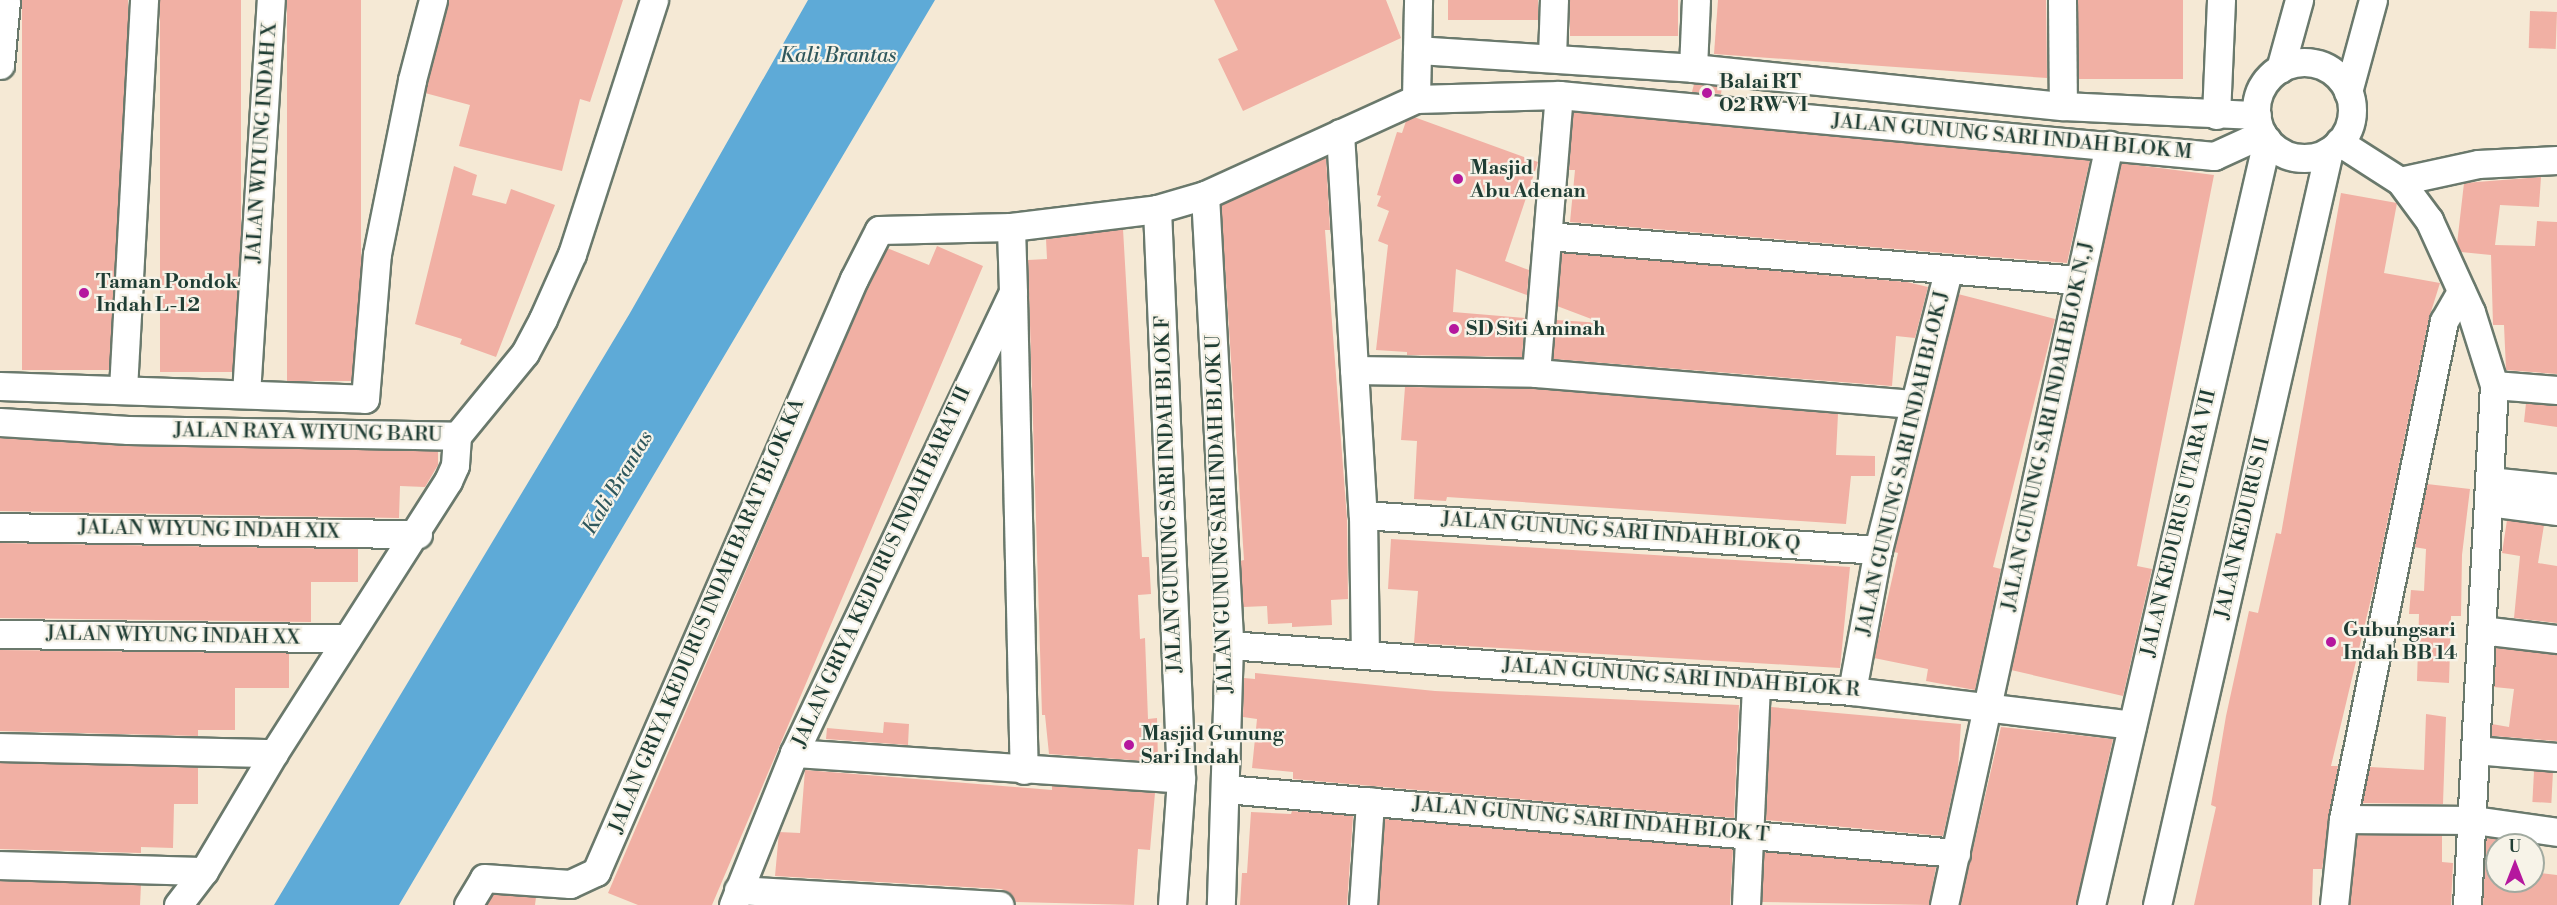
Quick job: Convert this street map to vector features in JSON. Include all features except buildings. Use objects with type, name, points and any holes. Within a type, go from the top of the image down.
[{"type":"street","points":[[0,54],[6,0]]},
{"type":"street","points":[[123,389],[144,0]]},
{"type":"street","name":"JALAN WIYUNG INDAH X","points":[[246,394],[271,0]]},
{"type":"street","name":"JALAN RAYA WIYUNG BARU","points":[[0,386],[365,399],[377,254],[410,91],[433,0]]},
{"type":"street","name":"JALAN RAYA WIYUNG BARU","points":[[0,422],[361,436],[457,436],[525,353],[543,319],[572,254],[654,0]]},
{"type":"street","points":[[1416,99],[1418,0]]},
{"type":"street","points":[[1552,57],[1554,0]]},
{"type":"street","points":[[1693,68],[1696,0]]},
{"type":"street","points":[[2062,0],[2063,106]]},
{"type":"street","points":[[2216,115],[2221,0]]},
{"type":"street","points":[[2280,69],[2299,0]]},
{"type":"street","points":[[1417,50],[1552,57],[1693,68],[2063,106],[2216,115],[2262,130],[2277,149],[2302,158],[2334,147],[2352,118],[2349,92],[2373,0]]},
{"type":"street","points":[[2262,130],[2261,88],[2280,69],[2292,63],[2319,65],[2332,71],[2349,92]]},
{"type":"street","points":[[1536,373],[1559,94]]},
{"type":"street","name":"JALAN GUNUNG SARI INDAH BLOK M","points":[[883,228],[1011,227],[1158,209],[1205,195],[1416,99],[1559,94],[2214,156],[2262,130]]},
{"type":"street","name":"JALAN KEDURUS UTARA VII","points":[[2091,905],[2262,130]]},
{"type":"street","points":[[1340,133],[1363,515],[1365,654]]},
{"type":"street","name":"JALAN GUNUNG SARI INDAH BLOK N, J","points":[[1944,905],[2109,145]]},
{"type":"street","points":[[2334,147],[2400,181],[2429,220],[2461,292],[2494,385],[2475,750],[2474,820],[2467,905]]},
{"type":"street","name":"JALAN KEDURUS II","points":[[2157,905],[2334,147]]},
{"type":"street","points":[[2400,181],[2478,164],[2557,160]]},
{"type":"street","name":"JALAN GUNUNG SARI INDAH BLOK U","points":[[1205,195],[1229,645],[1221,905]]},
{"type":"street","name":"JALAN GUNUNG SARI INDAH BLOK F","points":[[1158,209],[1180,779],[1172,905]]},
{"type":"street","name":"JALAN GRIYA KEDURUS INDAH BARAT II","points":[[735,897],[794,753],[1013,292],[1011,227]]},
{"type":"street","name":"JALAN GRIYA KEDURUS INDAH BARAT BLOK KA","points":[[468,905],[484,878],[570,884],[596,872],[872,237],[883,228]]},
{"type":"street","points":[[1548,236],[1947,271],[2078,280]]},
{"type":"street","name":"JALAN GUNUNG SARI INDAH BLOK J","points":[[1852,691],[1878,549],[1912,404],[1947,271]]},
{"type":"street","points":[[1013,292],[1024,770]]},
{"type":"street","points":[[2334,905],[2343,819],[2444,321],[2461,292]]},
{"type":"street","points":[[1354,370],[1536,373],[1912,404]]},
{"type":"street","points":[[2494,385],[2557,390]]},
{"type":"street","points":[[178,905],[204,871],[274,753],[347,638],[418,534],[452,474],[457,436]]},
{"type":"street","points":[[2488,492],[2557,488]]},
{"type":"street","points":[[2488,492],[2557,511]]},
{"type":"street","name":"JALAN GUNUNG SARI INDAH BLOK Q","points":[[1363,515],[1878,549]]},
{"type":"street","name":"JALAN WIYUNG INDAH XIX","points":[[0,527],[418,534]]},
{"type":"street","points":[[2481,630],[2557,639]]},
{"type":"street","name":"JALAN WIYUNG INDAH XX","points":[[0,634],[347,638]]},
{"type":"street","name":"JALAN GUNUNG SARI INDAH BLOK R","points":[[1229,645],[1852,691],[2132,725]]},
{"type":"street","points":[[1746,905],[1756,685]]},
{"type":"street","points":[[0,747],[274,753]]},
{"type":"street","points":[[2475,750],[2557,757]]},
{"type":"street","points":[[794,753],[1180,779]]},
{"type":"street","name":"JALAN GUNUNG SARI INDAH BLOK T","points":[[1226,789],[1956,853]]},
{"type":"street","points":[[1363,905],[1370,801]]},
{"type":"street","points":[[2343,819],[2474,820],[2557,832]]},
{"type":"street","points":[[0,865],[204,871]]},
{"type":"street","points":[[735,897],[1000,905]]},
{"type":"water","name":"Kali Brantas","points":[[808,0],[935,0],[399,905],[274,905],[630,313]]},
{"type":"place","name":"Balai RT 02 RW VI","points":[[1707,93]]},
{"type":"place","name":"Masjid Abu Adenan","points":[[1458,179]]},
{"type":"place","name":"Taman Pondok Indah L-12","points":[[84,293]]},
{"type":"place","name":"SD Siti Aminah","points":[[1454,329]]},
{"type":"place","name":"Gubungsari Indah BB 14","points":[[2331,642]]},
{"type":"place","name":"Masjid Gunung Sari Indah","points":[[1129,745]]}]
